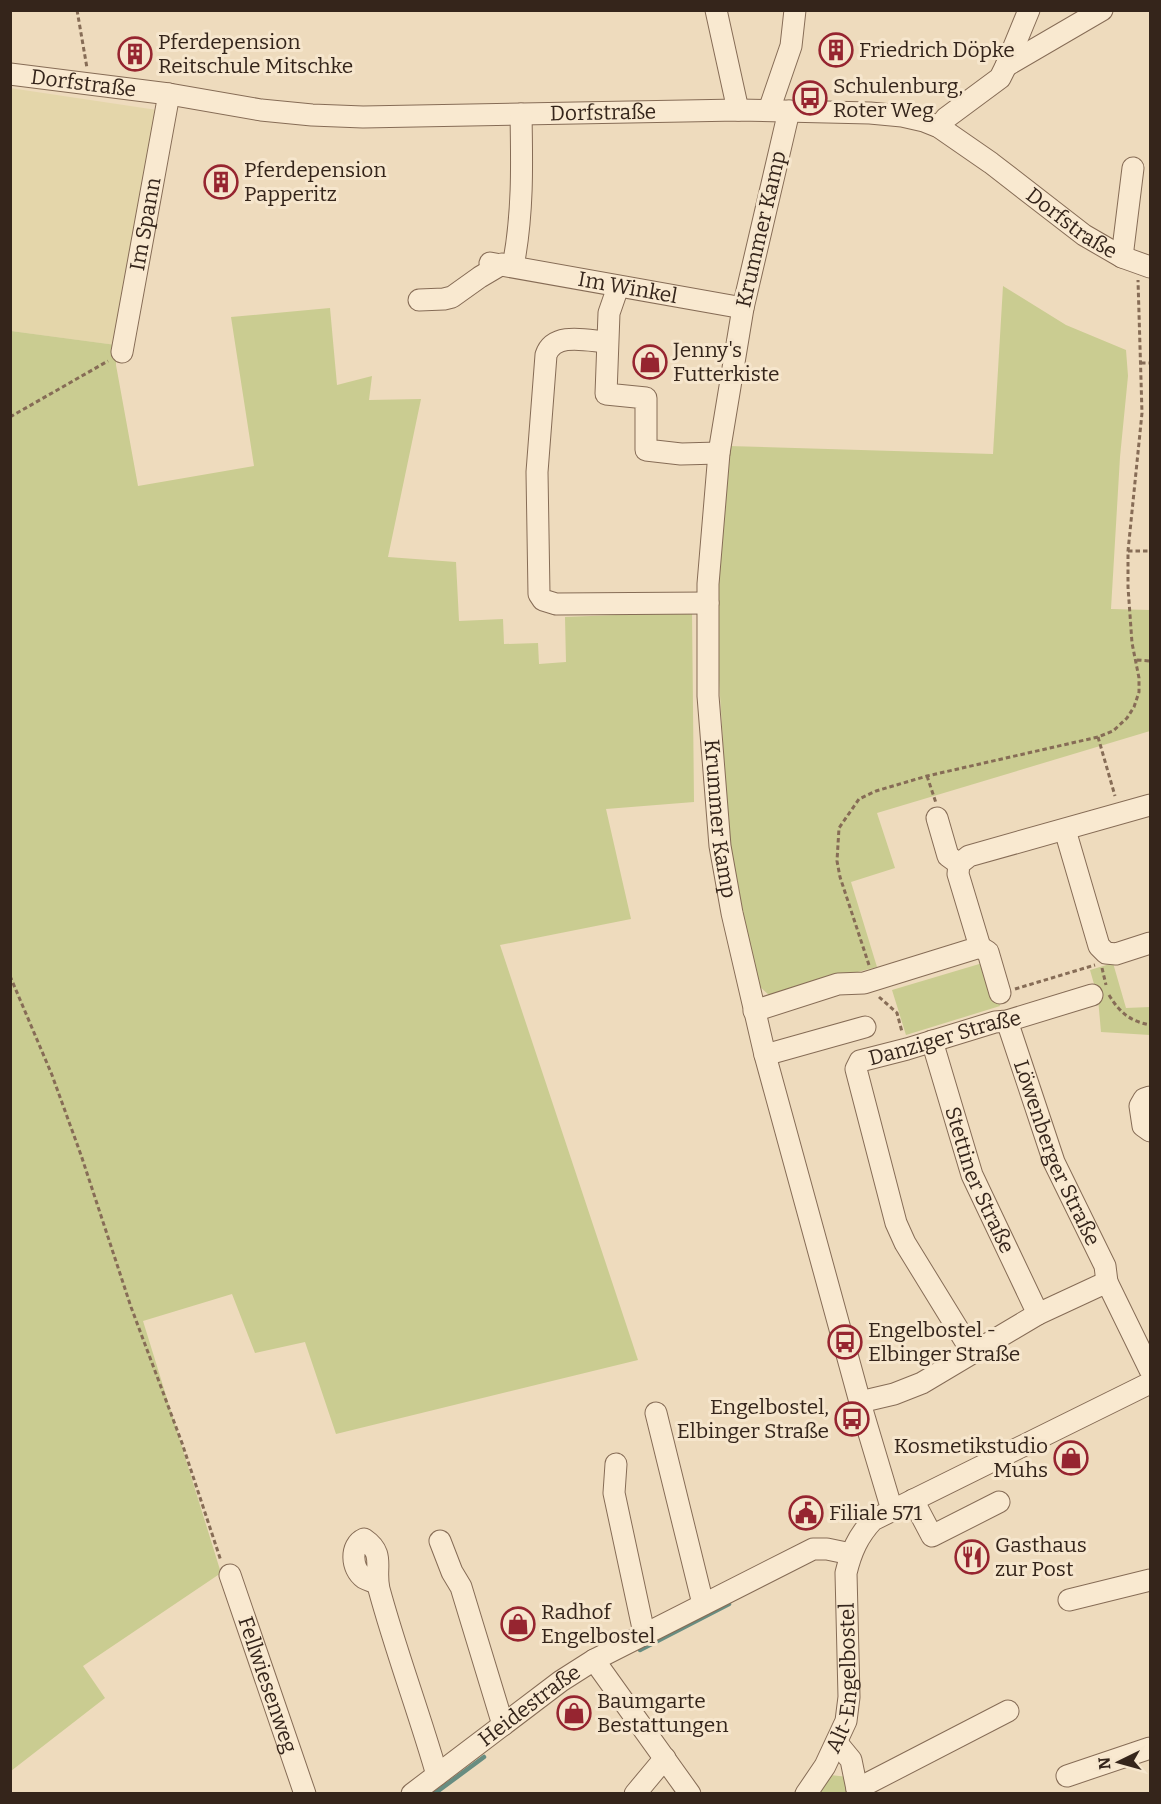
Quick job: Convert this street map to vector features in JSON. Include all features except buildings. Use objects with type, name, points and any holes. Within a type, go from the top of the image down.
[{"type":"street","points":[[716,10],[738,110]]},
{"type":"street","name":"Krummer Kamp","points":[[795,10],[791,46],[719,453],[712,515],[708,603],[708,696],[720,846],[754,1011],[860,1402],[892,1510]]},
{"type":"street","points":[[939,127],[946,118],[1000,78],[1029,10]]},
{"type":"street","points":[[1006,66],[1102,10]]},
{"type":"street","name":"Dorfstraße","points":[[10,74],[169,94],[261,110],[312,115],[363,117],[779,110],[902,116],[939,127],[1084,235],[1137,263]]},
{"type":"street","name":"Im Spann","points":[[122,352],[169,94]]},
{"type":"street","points":[[418,300],[452,297],[501,264],[518,240],[522,197],[520,114]]},
{"type":"street","points":[[1133,168],[1137,263]]},
{"type":"street","name":"Im Winkel","points":[[501,264],[743,308]]},
{"type":"street","points":[[618,287],[609,313],[606,393],[646,398],[646,450],[681,454],[719,453]]},
{"type":"street","points":[[608,342],[559,341],[550,346],[546,355],[537,472],[538,594],[543,600],[556,604],[708,603]]},
{"type":"street","points":[[1000,993],[987,952],[980,947],[958,874],[959,864],[969,856],[1150,805]]},
{"type":"street","points":[[937,818],[948,856],[959,864]]},
{"type":"street","points":[[1065,830],[1099,946],[1106,953],[1116,954],[1150,943]]},
{"type":"street","points":[[754,1011],[838,984],[872,981],[980,947]]},
{"type":"street","name":"Danziger Straße","points":[[972,1352],[905,1243],[896,1223],[856,1069],[860,1061],[1092,995]]},
{"type":"street","name":"Löwenberger Straße","points":[[1007,1021],[1054,1162],[1105,1266],[1107,1282],[1150,1383]]},
{"type":"street","points":[[765,1055],[865,1027]]},
{"type":"street","name":"Stettiner Straße","points":[[932,1041],[972,1174],[1038,1314]]},
{"type":"street","points":[[1150,1097],[1144,1099],[1140,1106],[1143,1126],[1150,1131]]},
{"type":"street","points":[[860,1402],[922,1383],[1038,1314],[1107,1282]]},
{"type":"street","points":[[850,1554],[860,1533],[873,1520],[1150,1383]]},
{"type":"street","points":[[656,1413],[703,1604]]},
{"type":"street","points":[[616,1464],[614,1493],[644,1633]]},
{"type":"street","points":[[913,1500],[932,1536],[999,1502]]},
{"type":"street","points":[[440,1541],[452,1572],[461,1587],[503,1725]]},
{"type":"street","name":"Heidestraße","points":[[412,1794],[561,1681],[594,1660],[813,1549],[827,1549],[850,1554]]},
{"type":"street","name":"Alt-Engelbostel","points":[[807,1794],[825,1766],[846,1721],[849,1697],[845,1588],[850,1554]]},
{"type":"street","name":"Fellwiesenweg","points":[[230,1575],[305,1794]]},
{"type":"street","points":[[1069,1600],[1150,1580]]},
{"type":"street","points":[[378,1584],[437,1775]]},
{"type":"street","points":[[594,1660],[690,1794]]},
{"type":"street","points":[[860,1792],[1008,1711]]},
{"type":"street","points":[[860,1792],[972,1742]]},
{"type":"street","points":[[837,1743],[850,1760],[860,1792]]},
{"type":"street","points":[[1067,1776],[1150,1748]]},
{"type":"street","points":[[635,1794],[665,1758]]},
{"type":"path","points":[[76,10],[90,84]]},
{"type":"path","points":[[897,1013],[880,999],[872,981],[871,971],[840,877],[837,861],[839,828],[859,800],[876,791],[927,776],[1098,737],[1113,731],[1127,718],[1134,707],[1138,692],[1137,660],[1130,621],[1128,551],[1142,413],[1137,263]]},
{"type":"path","points":[[10,417],[122,352]]},
{"type":"path","points":[[1141,363],[1150,363]]},
{"type":"path","points":[[1128,551],[1150,551]]},
{"type":"path","points":[[1137,660],[1150,661]]},
{"type":"path","points":[[1098,737],[1120,814]]},
{"type":"path","points":[[927,776],[939,814],[937,818]]},
{"type":"path","points":[[1000,993],[1101,963],[1107,992],[1115,1005],[1125,1016],[1150,1025]]},
{"type":"path","points":[[10,976],[52,1075],[131,1307],[182,1443],[222,1564],[230,1575]]},
{"type":"shaded area","points":[[10,88],[157,110],[116,345],[11,331]]},
{"type":"green space","points":[[1003,286],[1066,325],[1126,350],[1128,376],[1120,457],[1111,609],[1150,610],[1150,731],[877,813],[895,868],[851,882],[877,967],[769,995],[759,986],[731,848],[727,805],[713,586],[728,446],[993,454]]},
{"type":"green space","points":[[330,308],[337,385],[372,376],[369,400],[421,399],[388,557],[456,562],[459,621],[503,619],[504,644],[538,643],[539,664],[566,662],[565,617],[692,612],[694,802],[606,809],[631,919],[500,945],[638,1360],[336,1434],[305,1342],[255,1353],[232,1294],[143,1321],[221,1573],[83,1666],[105,1698],[11,1771],[11,331],[116,345],[116,365],[138,486],[254,466],[231,317]]},
{"type":"green space","points":[[986,962],[1000,1006],[906,1035],[892,990]]},
{"type":"green space","points":[[1113,963],[1126,1008],[1150,1007],[1150,1035],[1101,1032],[1098,998],[1090,970]]},
{"type":"green space","points":[[830,1775],[848,1777],[849,1793],[818,1794]]},
{"type":"waterway","points":[[640,1650],[729,1604]]},
{"type":"waterway","points":[[434,1794],[484,1757]]},
{"type":"place","name":"Friedrich Döpke","points":[[836,50]]},
{"type":"place","name":"Pferdepension Reitschule Mitschke","points":[[135,54]]},
{"type":"place","name":"Schulenburg, Roter Weg","points":[[810,98]]},
{"type":"place","name":"Pferdepension Papperitz","points":[[221,182]]},
{"type":"place","name":"Jenny's Futterkiste","points":[[650,362]]},
{"type":"place","name":"Engelbostel - Elbinger Straße","points":[[845,1342]]},
{"type":"place","name":"Engelbostel, Elbinger Straße","points":[[852,1419]]},
{"type":"place","name":"Kosmetikstudio Muhs","points":[[1071,1458]]},
{"type":"place","name":"Filiale 571","points":[[806,1513]]},
{"type":"place","name":"Gasthaus zur Post","points":[[972,1557]]},
{"type":"place","name":"Radhof Engelbostel","points":[[518,1624]]},
{"type":"place","name":"Baumgarte Bestattungen","points":[[574,1713]]}]
